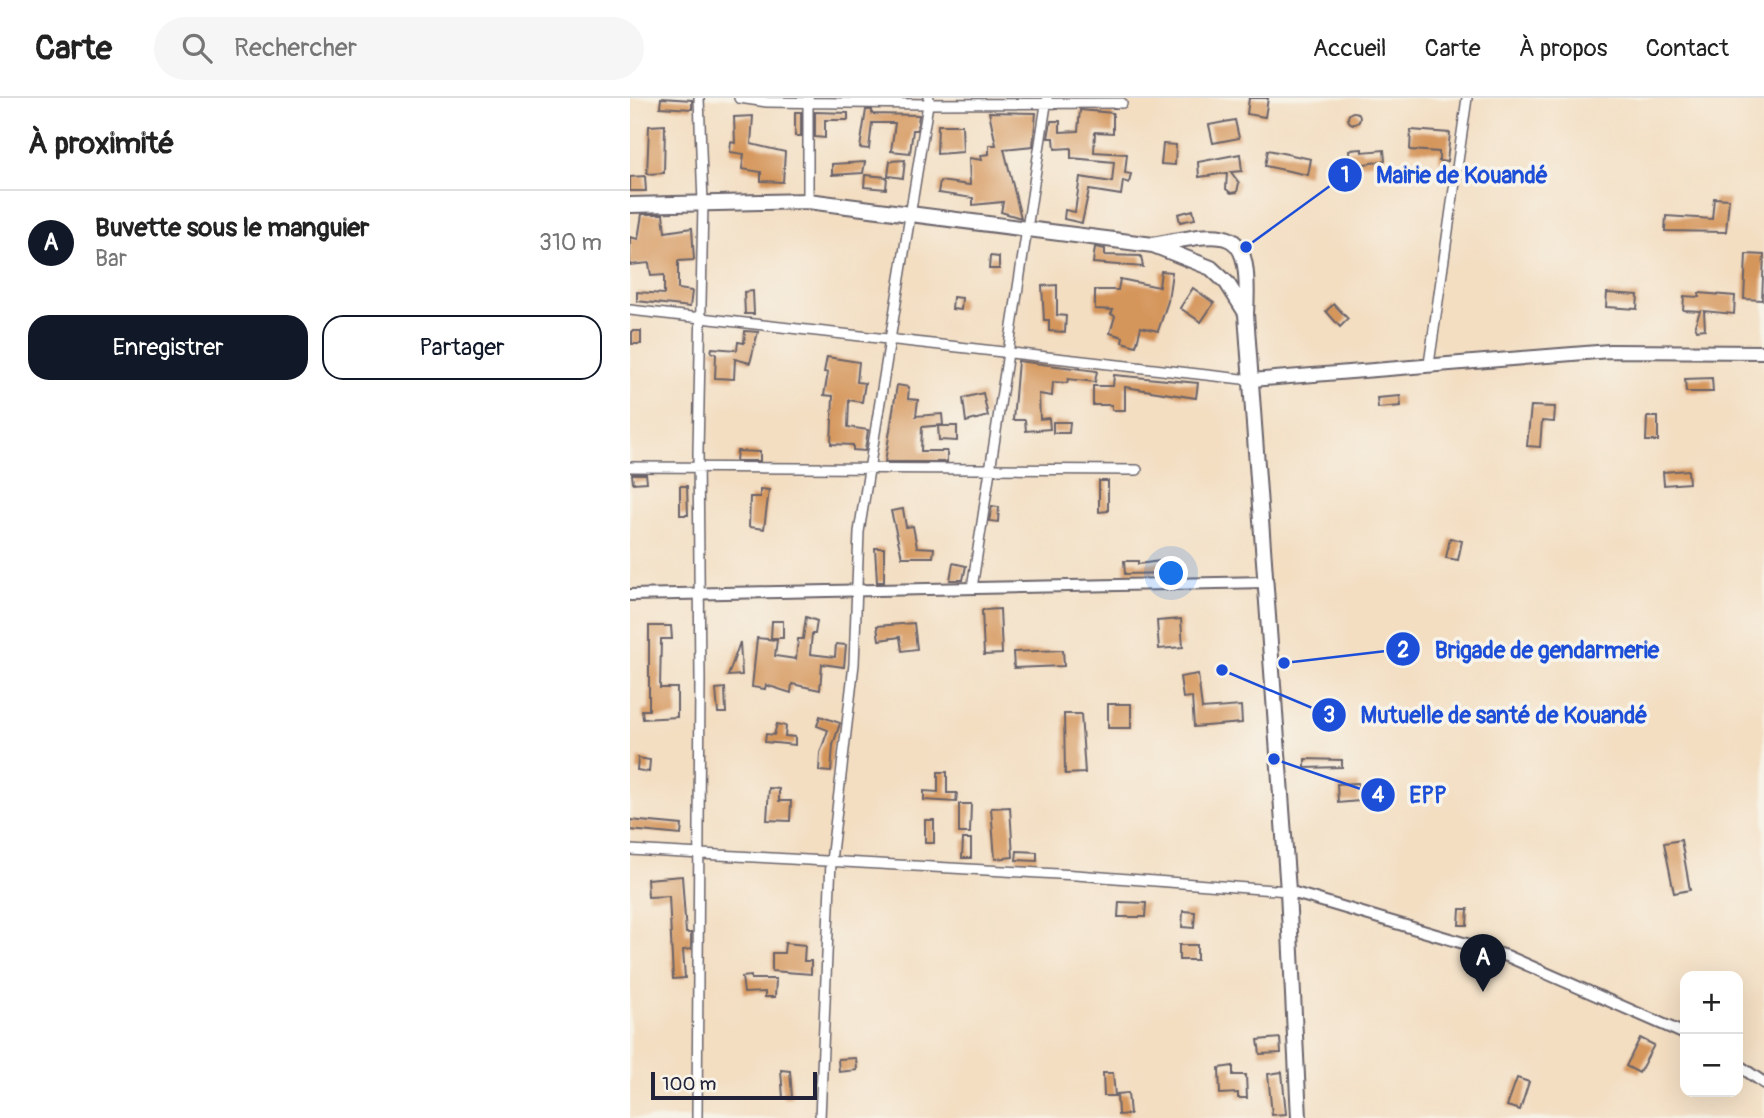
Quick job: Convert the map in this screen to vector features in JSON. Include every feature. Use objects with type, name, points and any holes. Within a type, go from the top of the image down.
[{"type":"main road","points":[[630,205],[808,201],[1153,245],[1211,268],[1227,282],[1246,314]]},
{"type":"main road","points":[[1153,245],[1221,234],[1236,241],[1245,258],[1248,278],[1246,314],[1288,891],[1299,1118]]},
{"type":"main road","points":[[1251,380],[1610,351],[1764,352]]},
{"type":"street","points":[[697,1118],[700,593],[698,470],[703,203],[699,98]]},
{"type":"street","points":[[739,98],[1122,103]]},
{"type":"street","points":[[1429,364],[1467,98]]},
{"type":"street","points":[[808,100],[808,201]]},
{"type":"street","points":[[972,588],[1007,354],[1029,230],[1046,100]]},
{"type":"street","points":[[820,1118],[831,861],[854,664],[859,532],[928,101]]},
{"type":"street","points":[[630,310],[889,342],[1251,380]]},
{"type":"street","points":[[630,467],[698,470],[1137,470]]},
{"type":"street","points":[[630,595],[1266,582]]},
{"type":"street","points":[[630,850],[1076,875],[1288,891],[1507,956],[1680,1032]]},
{"type":"street","points":[[1743,1068],[1764,1083]]},
{"type":"building","points":[[661,98],[692,100],[692,109],[660,107]]},
{"type":"building","points":[[1249,98],[1268,98],[1265,117],[1247,114]]},
{"type":"building","points":[[866,110],[872,110],[872,114],[919,115],[917,130],[913,130],[910,153],[891,151],[895,123],[872,123],[869,149],[860,148]]},
{"type":"building","points":[[1080,110],[1113,113],[1113,133],[1095,132],[1094,152],[1127,154],[1125,173],[1131,174],[1129,183],[1123,181],[1121,195],[1089,190],[1082,223],[1064,219],[1065,210],[1075,212],[1080,177],[1112,182],[1114,162],[1071,158],[1071,148],[1055,149],[1054,138],[1048,138],[1051,121],[1060,121],[1060,132],[1078,131]]},
{"type":"building","points":[[795,112],[801,112],[801,136],[795,136]]},
{"type":"building","points":[[815,112],[848,113],[848,120],[825,120],[825,138],[815,137]]},
{"type":"building","points":[[989,112],[1036,113],[1033,146],[1004,149],[1021,218],[1001,212],[1003,202],[973,205],[973,198],[938,193],[940,181],[970,185],[969,158],[982,160],[981,155],[989,154],[989,145],[996,145]]},
{"type":"building","points":[[1354,112],[1360,118],[1354,124],[1348,118]]},
{"type":"building","points":[[753,116],[751,144],[785,152],[783,182],[761,181],[761,172],[742,169],[744,154],[730,152],[731,142],[735,143],[734,117]]},
{"type":"building","points":[[1235,120],[1239,138],[1213,143],[1209,125]]},
{"type":"building","points":[[665,125],[664,173],[647,174],[649,126]]},
{"type":"building","points":[[938,125],[962,125],[963,152],[937,154]]},
{"type":"building","points":[[1411,130],[1450,133],[1447,162],[1439,161],[1439,152],[1410,150]]},
{"type":"building","points":[[1163,144],[1176,145],[1175,165],[1161,164]]},
{"type":"building","points":[[1362,149],[1362,152],[1384,150],[1385,161],[1350,166],[1349,150]]},
{"type":"building","points":[[1268,150],[1311,159],[1308,175],[1265,166]]},
{"type":"building","points":[[1240,154],[1242,171],[1231,172],[1239,183],[1237,192],[1231,193],[1226,189],[1227,173],[1199,177],[1198,162]]},
{"type":"building","points":[[905,160],[903,178],[888,176],[890,161]]},
{"type":"building","points":[[865,162],[863,173],[832,175],[832,164]]},
{"type":"building","points":[[865,175],[887,177],[886,189],[864,187]]},
{"type":"building","points":[[645,176],[646,191],[630,191],[630,177]]},
{"type":"building","points":[[1714,198],[1729,199],[1726,232],[1665,231],[1666,216],[1712,219]]},
{"type":"building","points":[[1193,210],[1195,219],[1180,222],[1178,214]]},
{"type":"building","points":[[642,214],[663,214],[665,232],[692,228],[694,260],[678,261],[678,289],[692,291],[690,307],[637,301],[637,292],[664,294],[664,275],[651,276],[649,263],[630,265],[630,237],[638,239]]},
{"type":"building","points":[[1095,247],[1105,249],[1105,255],[1141,256],[1143,267],[1093,263]]},
{"type":"building","points":[[1746,254],[1764,255],[1762,300],[1744,299]]},
{"type":"building","points":[[990,256],[999,257],[999,269],[989,269]]},
{"type":"building","points":[[1161,271],[1172,272],[1168,301],[1158,331],[1141,327],[1136,346],[1122,342],[1123,337],[1110,333],[1115,316],[1111,314],[1113,310],[1095,309],[1095,290],[1118,290],[1120,279],[1159,287]]},
{"type":"building","points":[[1057,285],[1057,315],[1066,316],[1065,332],[1049,331],[1049,320],[1044,320],[1042,286]]},
{"type":"building","points":[[1193,288],[1214,303],[1201,322],[1180,308]]},
{"type":"building","points":[[753,291],[754,314],[745,314],[744,292]]},
{"type":"building","points":[[1607,293],[1638,295],[1637,309],[1606,307]]},
{"type":"building","points":[[1699,293],[1735,296],[1734,314],[1704,311],[1705,329],[1697,330],[1695,325],[1700,311],[1683,310],[1684,296],[1699,297]]},
{"type":"building","points":[[953,297],[962,298],[961,310],[952,309]]},
{"type":"building","points":[[1334,304],[1348,319],[1340,327],[1326,311]]},
{"type":"building","points":[[632,331],[641,331],[641,344],[632,344]]},
{"type":"building","points":[[745,331],[758,332],[750,363],[735,359],[734,379],[715,378],[716,354],[711,352],[712,348],[737,350],[738,342],[744,343]]},
{"type":"building","points":[[827,357],[859,362],[857,382],[865,383],[862,402],[849,400],[848,427],[868,430],[865,451],[853,450],[853,445],[831,444],[833,396],[824,395],[828,373],[824,372]]},
{"type":"building","points":[[1018,361],[1097,371],[1095,382],[1068,379],[1067,383],[1053,382],[1052,396],[1039,394],[1040,419],[1049,418],[1050,429],[1026,431],[1025,420],[1013,420]]},
{"type":"building","points":[[1114,375],[1198,383],[1196,398],[1125,387],[1125,410],[1112,410],[1112,405],[1093,405],[1093,386],[1113,386]]},
{"type":"building","points":[[1712,378],[1713,392],[1686,392],[1685,379]]},
{"type":"building","points":[[897,385],[909,387],[908,399],[918,400],[916,416],[942,414],[943,425],[922,427],[921,451],[947,451],[947,462],[885,462]]},
{"type":"building","points":[[983,393],[988,416],[966,422],[963,398]]},
{"type":"building","points":[[1400,396],[1401,406],[1378,408],[1377,398]]},
{"type":"building","points":[[1531,406],[1555,407],[1554,422],[1542,421],[1540,447],[1527,446]]},
{"type":"building","points":[[1647,417],[1658,417],[1658,441],[1646,441]]},
{"type":"building","points":[[1053,422],[1070,422],[1069,433],[1053,433]]},
{"type":"building","points":[[938,426],[957,426],[957,441],[939,440]]},
{"type":"building","points":[[737,451],[760,452],[760,461],[736,461]]},
{"type":"building","points":[[1688,470],[1689,483],[1664,485],[1663,472]]},
{"type":"building","points":[[632,474],[646,474],[647,482],[633,483]]},
{"type":"building","points":[[1099,481],[1108,481],[1108,511],[1099,512]]},
{"type":"building","points":[[680,486],[687,486],[688,515],[680,515]]},
{"type":"building","points":[[760,489],[769,490],[764,529],[749,527],[750,497],[760,497]]},
{"type":"building","points":[[992,506],[999,507],[998,522],[989,521]]},
{"type":"building","points":[[903,509],[906,527],[913,526],[917,547],[934,548],[933,557],[902,557],[891,511]]},
{"type":"building","points":[[1450,538],[1462,541],[1458,560],[1446,558]]},
{"type":"building","points":[[875,548],[884,548],[884,582],[877,582]]},
{"type":"building","points":[[1168,560],[1169,573],[1125,574],[1124,561],[1138,561],[1138,564]]},
{"type":"building","points":[[953,563],[966,566],[963,580],[950,580]]},
{"type":"building","points":[[1000,609],[1002,654],[984,655],[982,610]]},
{"type":"building","points":[[806,617],[817,621],[815,634],[812,634],[810,654],[835,657],[836,644],[846,645],[844,667],[822,664],[820,690],[792,684],[791,693],[766,685],[765,689],[752,687],[757,638],[777,640],[775,656],[796,659],[798,639],[803,639]]},
{"type":"building","points":[[1181,619],[1183,647],[1159,649],[1157,621]]},
{"type":"building","points":[[772,621],[783,621],[783,638],[771,638]]},
{"type":"building","points":[[914,623],[917,649],[902,651],[900,637],[879,640],[877,626]]},
{"type":"building","points":[[649,626],[671,626],[672,639],[661,639],[660,688],[677,688],[677,717],[643,719],[642,710],[649,710]]},
{"type":"building","points":[[740,642],[742,675],[728,676]]},
{"type":"building","points":[[1063,650],[1064,666],[1014,668],[1013,652]]},
{"type":"building","points":[[1198,674],[1202,709],[1241,706],[1242,723],[1194,727],[1192,697],[1183,698],[1180,677]]},
{"type":"building","points":[[725,688],[726,713],[718,713],[716,689]]},
{"type":"building","points":[[1108,704],[1131,704],[1131,728],[1108,728]]},
{"type":"building","points":[[1064,714],[1081,714],[1085,773],[1065,774]]},
{"type":"building","points":[[820,716],[840,723],[833,745],[831,772],[819,771],[820,753],[828,730],[817,726]]},
{"type":"building","points":[[777,724],[786,726],[785,736],[795,737],[795,745],[765,742],[766,734],[774,735]]},
{"type":"building","points":[[638,758],[650,760],[649,772],[637,770]]},
{"type":"building","points":[[1305,759],[1342,760],[1342,767],[1305,768]]},
{"type":"building","points":[[938,772],[947,772],[947,793],[957,793],[956,802],[924,800],[924,791],[938,792]]},
{"type":"building","points":[[1358,783],[1359,801],[1338,803],[1337,784]]},
{"type":"building","points":[[769,788],[779,789],[779,801],[791,801],[790,821],[767,820]]},
{"type":"building","points":[[959,804],[971,804],[970,833],[959,833]]},
{"type":"building","points":[[1010,807],[1013,857],[995,859],[991,808]]},
{"type":"building","points":[[630,820],[682,825],[681,835],[630,830]]},
{"type":"building","points":[[925,820],[934,820],[934,843],[925,843]]},
{"type":"building","points":[[963,839],[971,839],[971,858],[962,858]]},
{"type":"building","points":[[1681,840],[1690,890],[1674,893],[1664,843]]},
{"type":"building","points":[[1017,851],[1037,852],[1037,861],[1016,860]]},
{"type":"building","points":[[682,876],[686,933],[691,933],[691,949],[683,950],[685,978],[673,979],[669,896],[648,897],[647,879]]},
{"type":"building","points":[[1119,902],[1146,903],[1145,917],[1118,917]]},
{"type":"building","points":[[1460,909],[1468,909],[1467,925],[1459,925]]},
{"type":"building","points":[[1183,911],[1195,912],[1194,928],[1182,927]]},
{"type":"building","points":[[785,943],[805,945],[804,961],[811,961],[811,974],[772,971],[772,953],[784,953]]},
{"type":"building","points":[[1179,945],[1197,945],[1197,960],[1179,960]]},
{"type":"building","points":[[751,976],[751,979],[776,979],[775,997],[765,997],[765,992],[744,993],[742,977]]},
{"type":"building","points":[[1280,1038],[1281,1053],[1260,1054],[1258,1040]]},
{"type":"building","points":[[1640,1038],[1654,1045],[1639,1073],[1626,1066]]},
{"type":"building","points":[[856,1058],[857,1070],[839,1072],[838,1059]]},
{"type":"building","points":[[1233,1066],[1233,1075],[1246,1075],[1247,1098],[1238,1098],[1238,1093],[1220,1094],[1219,1068]]},
{"type":"building","points":[[781,1070],[790,1071],[792,1097],[783,1098]]},
{"type":"building","points":[[1282,1072],[1286,1114],[1272,1115],[1268,1074]]},
{"type":"building","points":[[1103,1073],[1113,1073],[1115,1096],[1104,1096]]},
{"type":"building","points":[[1517,1078],[1529,1082],[1520,1110],[1507,1106]]},
{"type":"building","points":[[1128,1093],[1130,1114],[1118,1115],[1117,1094]]},
{"type":"place","name":"Mairie de Kouandé","points":[[1246,247]]},
{"type":"place","name":"Brigade de gendarmerie","points":[[1284,663]]},
{"type":"place","name":"Mutuelle de santé de Kouandé","points":[[1222,670]]},
{"type":"place","name":"EPP","points":[[1274,759]]},
{"type":"place","name":"Buvette sous le manguier","points":[[1483,992]]}]
